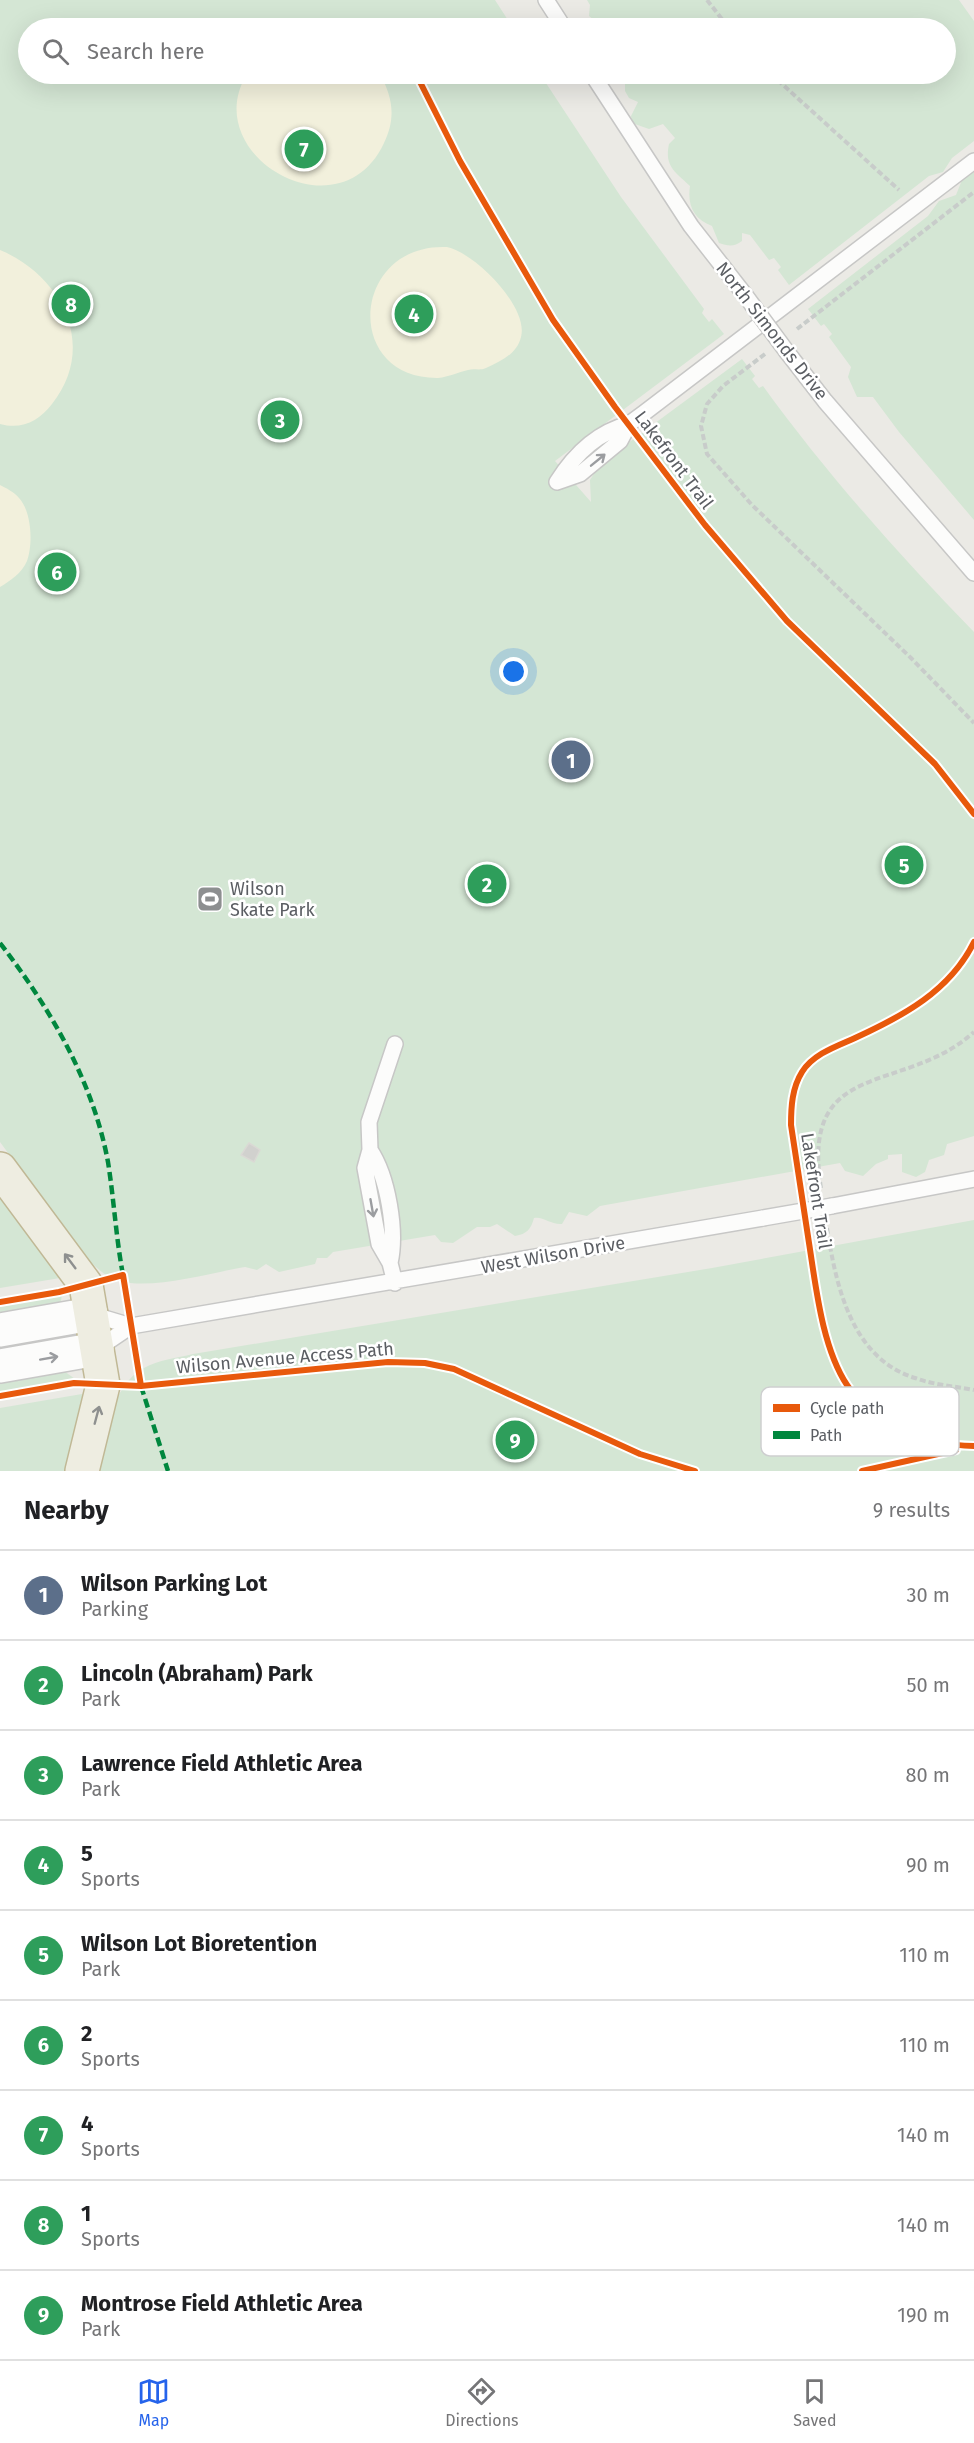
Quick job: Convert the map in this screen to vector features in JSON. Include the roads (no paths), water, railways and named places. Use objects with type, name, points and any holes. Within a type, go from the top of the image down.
[{"type":"highway","points":[[0,1169],[82,1278],[91,1314],[102,1391],[82,1471]]},
{"type":"street","name":"West Wilson Drive","points":[[0,1330],[91,1314]]},
{"type":"street","name":"West Wilson Drive","points":[[0,1366],[97,1349]]},
{"type":"lane","points":[[546,0],[558,18]]},
{"type":"lane","name":"North Simonds Drive","points":[[599,84],[686,217],[787,352],[825,401],[974,573]]},
{"type":"lane","points":[[629,424],[620,441],[580,474],[557,482],[570,462],[610,429],[629,424],[974,161]]},
{"type":"lane","points":[[395,1283],[390,1263],[395,1242],[380,1165],[370,1150],[369,1122],[396,1044]]},
{"type":"lane","name":"West Wilson Drive","points":[[97,1349],[131,1326],[395,1283],[974,1179]]},
{"type":"lane","name":"West Wilson Drive","points":[[91,1314],[131,1326]]},
{"type":"place","name":"4","points":[[304,149]]},
{"type":"place","name":"1","points":[[71,304]]},
{"type":"place","name":"5","points":[[414,314]]},
{"type":"place","name":"Lawrence Field Athletic Area","points":[[280,420]]},
{"type":"place","name":"2","points":[[57,572]]},
{"type":"place","name":"Wilson Parking Lot","points":[[571,760]]},
{"type":"place","name":"Wilson Lot Bioretention","points":[[904,865]]},
{"type":"place","name":"Lincoln (Abraham) Park","points":[[487,884]]},
{"type":"place","name":"Wilson Skate Park","points":[[210,899]]},
{"type":"place","name":"Montrose Field Athletic Area","points":[[515,1440]]}]
